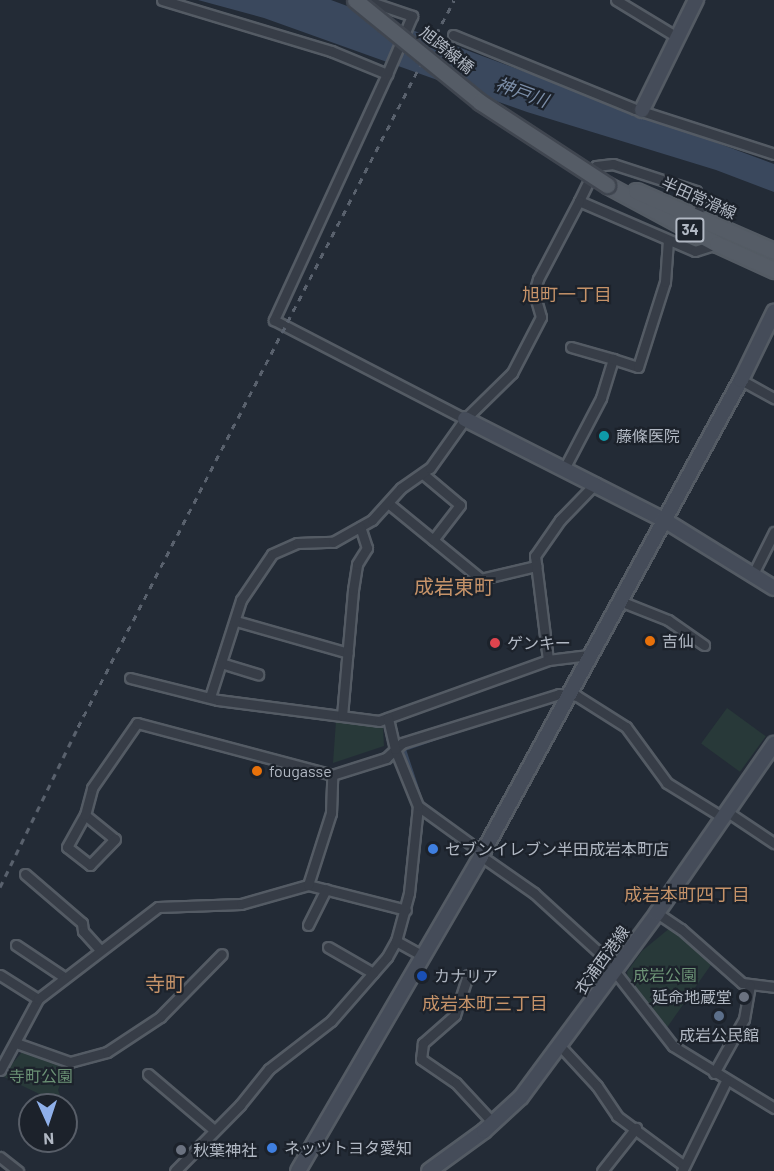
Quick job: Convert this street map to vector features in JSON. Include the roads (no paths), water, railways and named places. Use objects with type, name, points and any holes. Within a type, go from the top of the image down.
[{"type":"main road","name":"旭跨線橋","points":[[355,0],[480,102],[608,182]]},
{"type":"main road","name":"旭跨線橋","points":[[364,0],[500,107],[608,182]]},
{"type":"main road","name":"半田常滑線","points":[[608,182],[774,251]]},
{"type":"main road","name":"半田常滑線","points":[[608,182],[717,244],[774,270]]},
{"type":"street","points":[[162,0],[331,51],[387,74]]},
{"type":"street","points":[[364,0],[412,16],[409,27],[274,320],[465,419],[596,483],[664,520],[774,588]]},
{"type":"street","points":[[616,0],[676,37]]},
{"type":"street","points":[[642,110],[696,0]]},
{"type":"street","points":[[453,35],[642,110],[774,154]]},
{"type":"street","points":[[210,697],[250,583],[272,554],[297,543],[333,542],[360,527],[423,474],[447,448],[465,419],[496,390],[523,358],[541,317],[534,293],[538,279],[596,165],[613,164],[696,191],[701,201],[698,218]]},
{"type":"street","points":[[579,201],[694,251],[717,244]]},
{"type":"street","points":[[571,347],[638,367],[665,282],[668,240]]},
{"type":"street","points":[[298,1171],[482,855],[741,380],[774,312]]},
{"type":"street","points":[[565,467],[601,398],[613,359]]},
{"type":"street","points":[[741,380],[774,398]]},
{"type":"street","points":[[423,474],[460,505],[433,540]]},
{"type":"street","points":[[548,660],[535,556],[545,540],[596,483]]},
{"type":"street","points":[[388,503],[481,579],[536,566]]},
{"type":"street","points":[[342,716],[354,581],[367,548],[360,527]]},
{"type":"street","points":[[753,574],[774,532]]},
{"type":"street","points":[[620,601],[668,620],[704,645]]},
{"type":"street","points":[[236,621],[348,653]]},
{"type":"street","points":[[130,678],[210,697],[368,720],[388,718],[548,660],[589,656]]},
{"type":"street","points":[[221,663],[258,674]]},
{"type":"street","points":[[85,815],[116,839],[90,865],[67,847],[85,815],[92,788],[136,723],[332,775],[386,758],[402,743],[544,695],[568,694],[626,727],[667,783],[774,843]]},
{"type":"street","points":[[175,1171],[240,1105],[269,1069],[331,1021],[373,973],[396,941],[406,910],[418,807],[395,749],[388,718]]},
{"type":"street","name":"衣浦西港線","points":[[429,1171],[493,1123],[521,1097],[657,913],[774,744]]},
{"type":"street","points":[[308,885],[331,813],[332,775]]},
{"type":"street","points":[[418,807],[534,892],[602,955],[673,1046],[774,1108]]},
{"type":"street","points":[[25,874],[82,923],[83,931],[100,950]]},
{"type":"street","points":[[0,1070],[38,999],[158,907],[241,904],[308,885],[406,910]]},
{"type":"street","points":[[308,925],[326,889]]},
{"type":"street","points":[[657,913],[750,986],[774,987]]},
{"type":"street","points":[[396,941],[423,956]]},
{"type":"street","points":[[16,945],[64,977]]},
{"type":"street","points":[[328,947],[373,973]]},
{"type":"street","points":[[16,1043],[70,1062],[107,1052],[160,1017],[222,954]]},
{"type":"street","points":[[0,975],[38,999]]},
{"type":"street","points":[[468,975],[456,1015],[423,1042],[421,1059],[456,1083],[493,1123]]},
{"type":"street","points":[[714,1073],[744,1019],[750,986]]},
{"type":"street","points":[[560,1046],[597,1086],[617,1116],[636,1128],[682,1168],[726,1080]]},
{"type":"street","points":[[148,1074],[214,1130]]},
{"type":"street","points":[[602,1171],[636,1128]]},
{"type":"street","points":[[0,1157],[18,1171]]},
{"type":"water","name":"神戸川","points":[[198,0],[331,0],[774,164],[774,192],[716,170],[527,112],[264,18]]},
{"type":"waterway","points":[[421,800],[404,749],[473,725]]},
{"type":"railway","points":[[0,887],[78,727],[454,0]]},
{"type":"place","name":"藤條医院","points":[[604,436]]},
{"type":"place","name":"吉仙","points":[[650,641]]},
{"type":"place","name":"ゲンキー","points":[[495,643]]},
{"type":"place","name":"fougasse","points":[[257,771]]},
{"type":"place","name":"セブンイレブン半田成岩本町店","points":[[433,849]]},
{"type":"place","name":"カナリア","points":[[422,976]]},
{"type":"place","name":"延命地蔵堂","points":[[744,997]]},
{"type":"place","name":"成岩公民館","points":[[719,1016]]},
{"type":"place","name":"ネッツトヨタ愛知","points":[[272,1148]]},
{"type":"place","name":"秋葉神社","points":[[181,1150]]},
{"type":"district","name":"旭町一丁目","points":[[567,294]]},
{"type":"district","name":"成岩東町","points":[[454,586]]},
{"type":"district","name":"成岩本町四丁目","points":[[687,894]]},
{"type":"district","name":"寺町","points":[[165,983]]},
{"type":"district","name":"成岩本町三丁目","points":[[485,1003]]},
{"type":"park label","name":"成岩公園","points":[[665,975]]},
{"type":"park label","name":"寺町公園","points":[[41,1076]]}]
